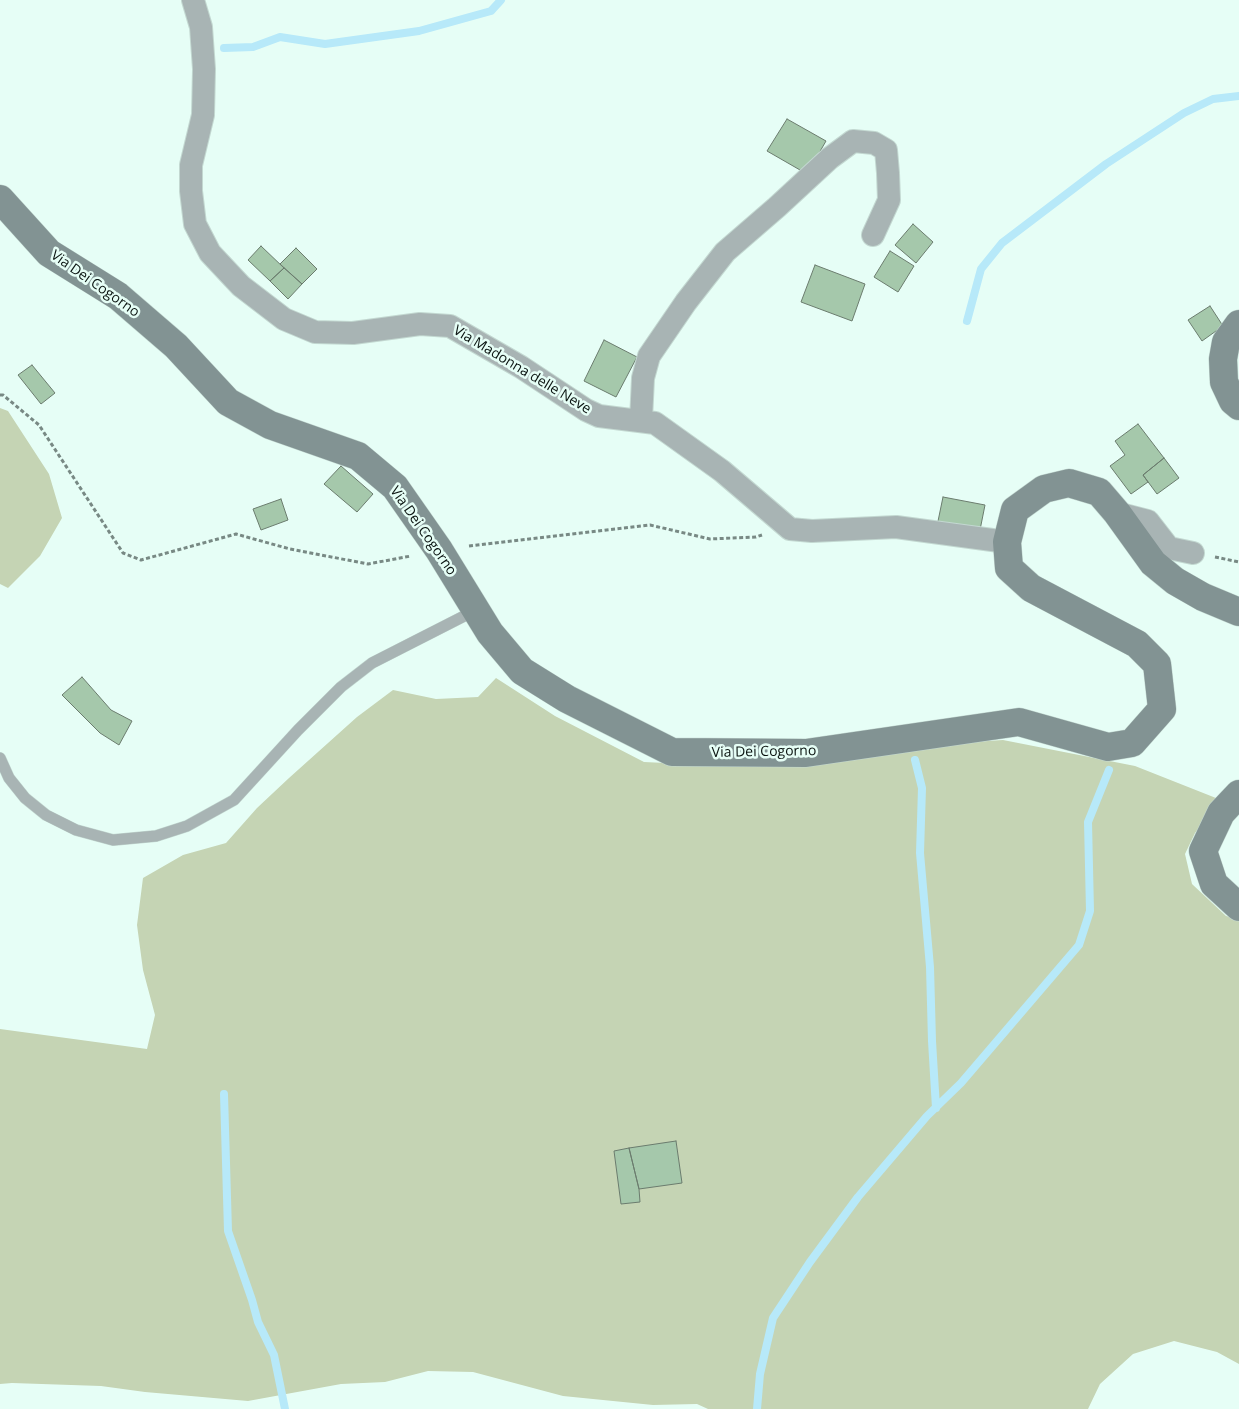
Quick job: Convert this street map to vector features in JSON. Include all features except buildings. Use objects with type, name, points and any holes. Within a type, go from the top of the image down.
[{"type":"street","name":"Via Madonna delle Neve","points":[[193,0],[201,27],[204,69],[203,115],[191,165],[191,191],[195,224],[210,253],[241,286],[284,319],[315,332],[353,332],[420,324],[450,326],[521,366],[586,410],[599,416],[655,423],[722,470],[790,529]]},
{"type":"street","points":[[641,420],[643,378],[649,356],[692,294],[724,252],[830,158],[853,141],[874,143],[886,150],[888,200],[873,235]]},
{"type":"street","name":"Via Dei Cogorno","points":[[0,199],[49,253],[118,296],[176,346],[228,402],[270,425],[358,456],[395,487],[439,550],[490,633],[522,671],[567,699],[672,752],[806,753],[1019,722],[1108,747],[1132,743],[1162,709],[1157,664],[1137,644],[1031,588],[1009,568],[1007,542],[1016,510],[1044,489],[1069,482],[1099,492],[1118,513],[1153,563],[1175,581],[1203,597],[1239,612]]},
{"type":"street","points":[[1239,324],[1226,342],[1223,358],[1224,382],[1233,401],[1239,406]]},
{"type":"street","points":[[1118,513],[1148,521],[1169,548],[1193,553]]},
{"type":"street","points":[[790,529],[812,531],[896,527],[1007,542]]},
{"type":"street","points":[[1239,794],[1220,813],[1203,851],[1214,884],[1239,907]]},
{"type":"lane","points":[[0,758],[9,778],[24,798],[46,815],[76,830],[114,840],[156,836],[187,826],[234,800],[298,730],[341,687],[372,663],[476,610]]},
{"type":"path","points":[[0,394],[40,425],[123,553],[141,560],[236,534],[290,550],[368,564],[439,550],[650,526],[710,539],[756,537],[790,529]]},
{"type":"green space","points":[[0,408],[8,411],[49,474],[62,518],[40,556],[8,588],[0,584]]},
{"type":"green space","points":[[496,678],[555,716],[644,762],[730,766],[925,745],[1003,740],[1135,766],[1221,800],[1195,833],[1185,854],[1192,884],[1226,916],[1239,919],[1239,1364],[1217,1352],[1174,1341],[1133,1354],[1100,1384],[1088,1409],[708,1409],[697,1404],[653,1405],[563,1396],[473,1372],[428,1371],[385,1382],[341,1384],[248,1401],[145,1392],[101,1386],[0,1384],[0,1029],[147,1049],[155,1015],[143,970],[137,925],[143,878],[183,855],[226,843],[257,808],[289,778],[357,717],[393,690],[436,699],[478,697]]},
{"type":"waterway","points":[[224,48],[253,47],[280,37],[325,44],[419,31],[491,11],[501,0]]},
{"type":"waterway","points":[[967,321],[981,269],[1002,243],[1106,164],[1184,113],[1213,99],[1239,96]]},
{"type":"waterway","points":[[915,760],[922,788],[920,853],[930,967],[936,1108]]},
{"type":"waterway","points":[[757,1409],[760,1374],[773,1318],[810,1262],[858,1197],[927,1116],[961,1083],[1079,945],[1090,911],[1088,822],[1109,770]]},
{"type":"waterway","points":[[224,1094],[228,1231],[258,1322],[274,1355],[285,1409]]}]
